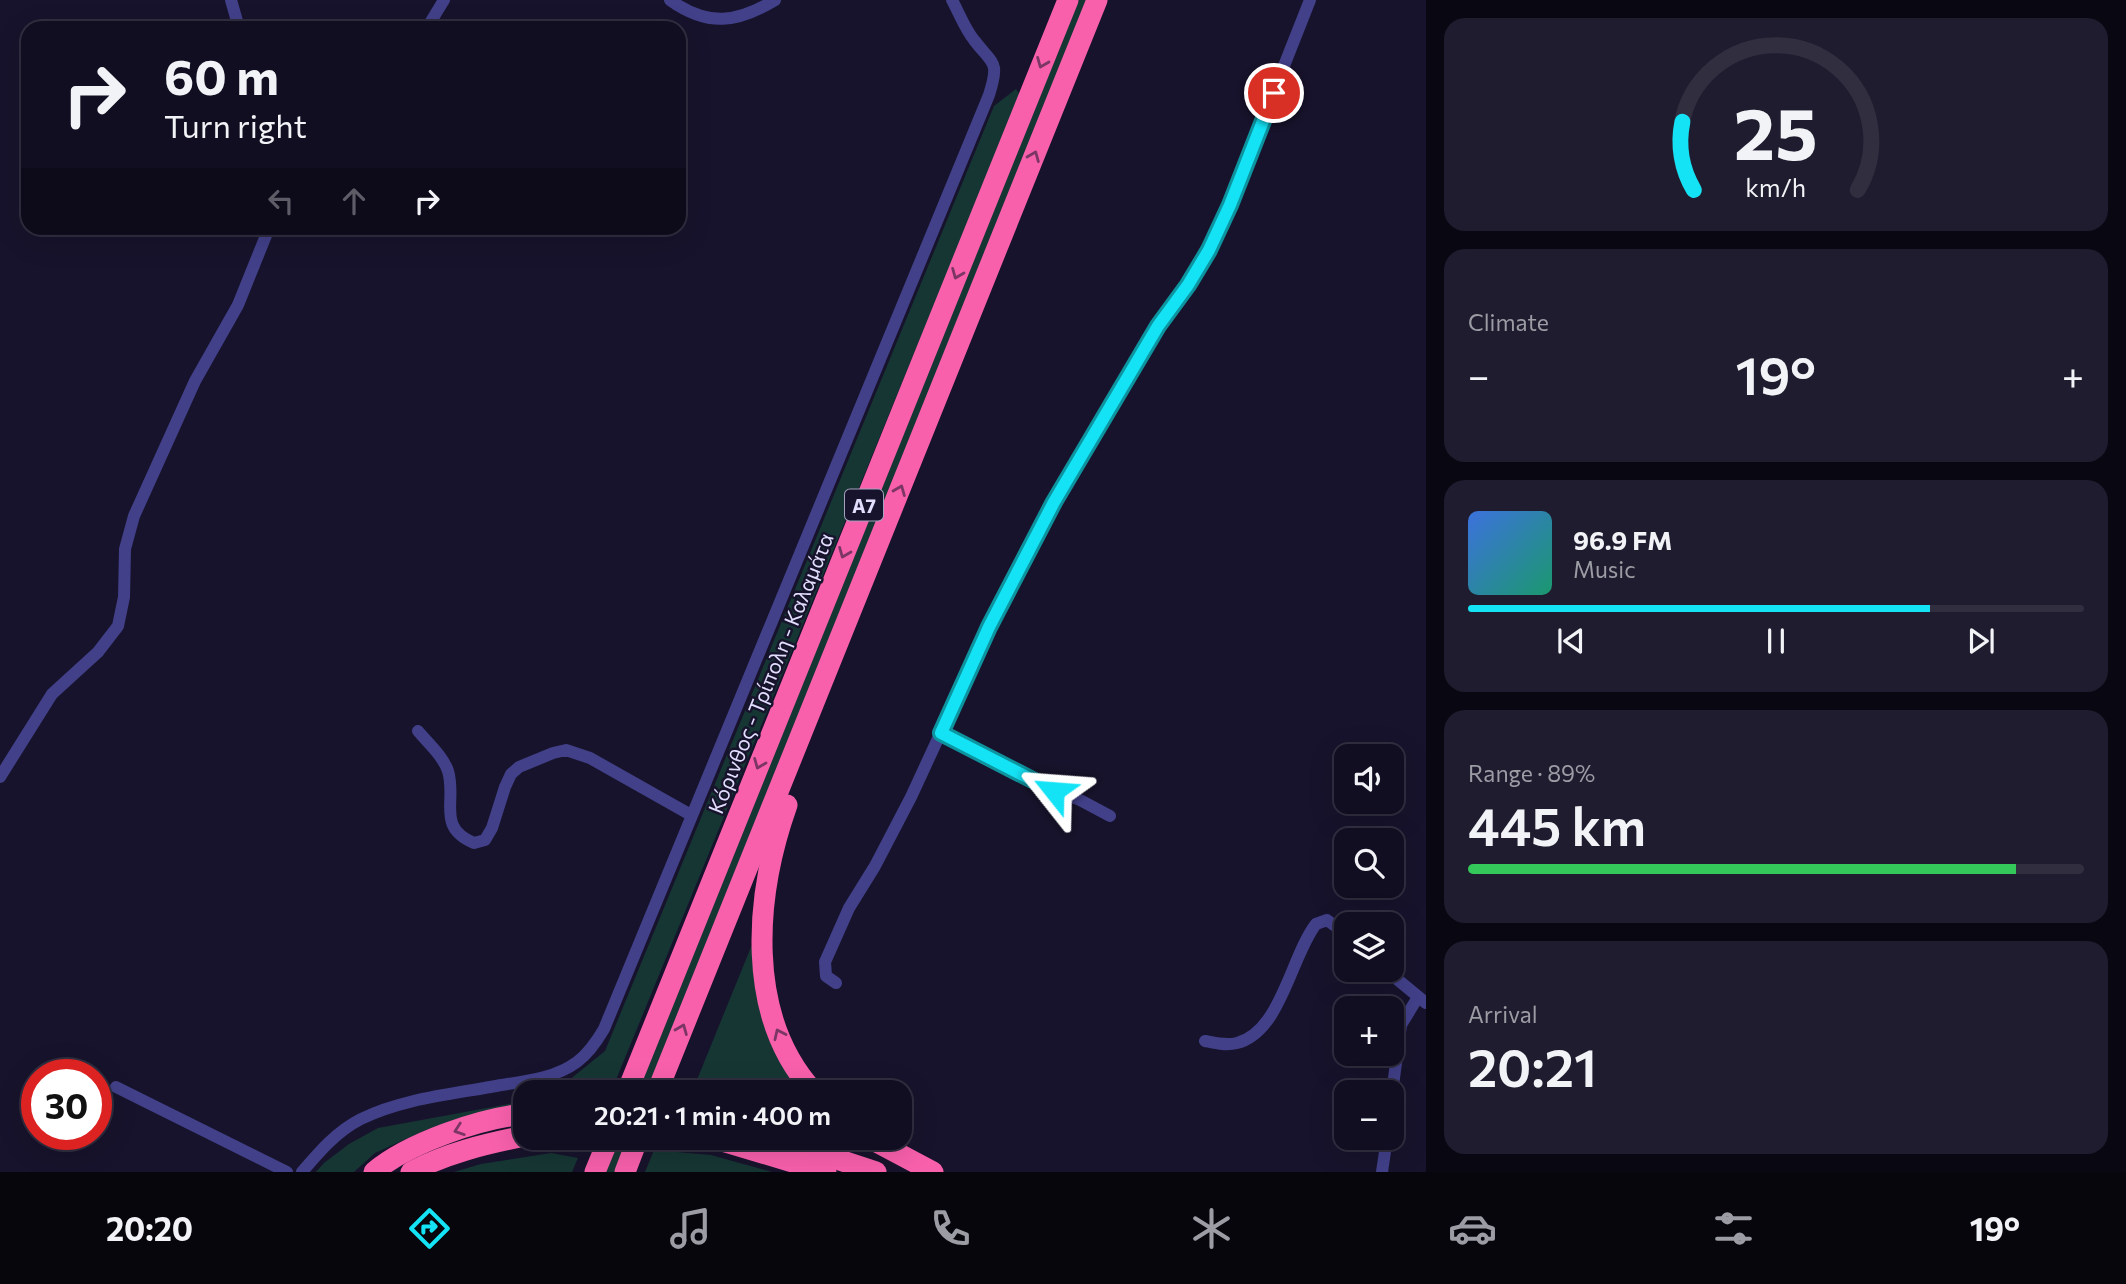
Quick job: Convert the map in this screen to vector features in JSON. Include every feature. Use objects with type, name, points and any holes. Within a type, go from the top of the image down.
[{"type":"highway","name":"Κόρινθος - Τρίπολη - Καλαμάτα","points":[[632,1080],[1068,0]]},
{"type":"highway","name":"Α7","points":[[662,1080],[1097,0]]},
{"type":"highway","points":[[805,1080],[774,1023],[766,989],[763,932],[771,859],[819,690]]},
{"type":"highway","points":[[374,1172],[442,1136],[476,1124],[513,1116]]},
{"type":"highway","points":[[411,1172],[433,1160],[513,1139]]},
{"type":"highway","points":[[595,1172],[604,1150]]},
{"type":"highway","points":[[625,1172],[633,1150]]},
{"type":"highway","points":[[752,1150],[826,1172]]},
{"type":"highway","points":[[809,1150],[876,1172]]},
{"type":"highway","points":[[892,1150],[933,1172]]},
{"type":"street","points":[[231,0],[237,21]]},
{"type":"street","points":[[431,21],[444,0]]},
{"type":"street","points":[[670,0],[687,12],[707,18],[729,19],[752,13],[775,0]]},
{"type":"street","points":[[302,1172],[338,1134],[361,1119],[426,1099],[556,1074],[578,1061],[594,1045],[613,1009],[989,95],[994,75],[993,64],[989,55],[974,41],[952,0]]},
{"type":"street","points":[[836,983],[824,974],[825,962],[849,908],[875,866],[941,733],[989,627],[1054,502],[1103,415],[1158,326],[1188,285],[1220,228],[1310,0]]},
{"type":"street","points":[[0,777],[52,694],[98,652],[118,625],[124,597],[125,549],[134,516],[195,381],[238,305],[266,235]]},
{"type":"street","points":[[418,731],[448,769],[450,819],[454,831],[474,843],[485,840],[492,828],[511,774],[553,752],[566,750],[590,758],[691,815]]},
{"type":"street","points":[[941,733],[1044,786],[1080,800],[1110,816]]},
{"type":"street","points":[[1205,1041],[1234,1044],[1260,1030],[1271,1014],[1316,924],[1327,920],[1334,925]]},
{"type":"street","points":[[1394,1080],[1401,1025],[1422,1000],[1400,982]]},
{"type":"street","points":[[116,1087],[287,1172]]},
{"type":"street","points":[[1382,1172],[1385,1150]]},
{"type":"green space","points":[[1079,0],[1087,0],[651,1080],[643,1080]]},
{"type":"green space","points":[[1016,89],[1020,95],[616,1080],[569,1080],[605,1051],[994,106]]},
{"type":"green space","points":[[760,925],[759,950],[804,1080],[697,1080]]},
{"type":"green space","points":[[513,1103],[513,1114],[428,1129],[375,1153],[354,1172],[316,1172],[349,1144],[378,1128]]},
{"type":"green space","points":[[615,1150],[623,1150],[614,1172],[606,1172]]},
{"type":"green space","points":[[654,1150],[711,1155],[772,1172],[645,1172]]},
{"type":"green space","points":[[551,1153],[578,1158],[572,1172],[454,1172],[481,1164]]},
{"type":"route","points":[[1054,791],[941,733],[1002,600],[1054,502],[1103,415],[1209,250],[1230,205],[1274,93]]}]
